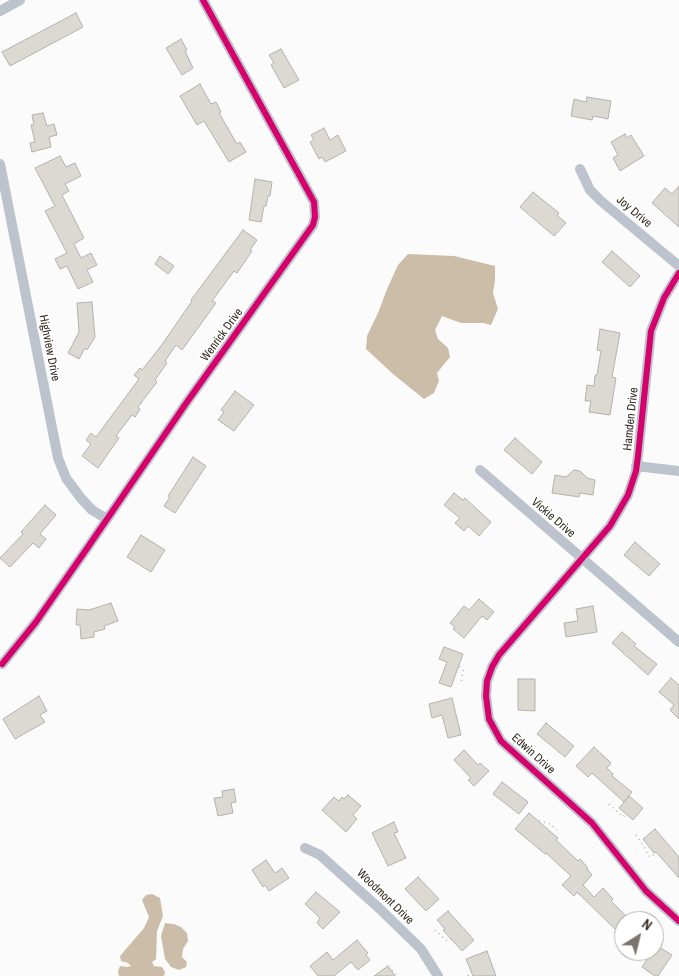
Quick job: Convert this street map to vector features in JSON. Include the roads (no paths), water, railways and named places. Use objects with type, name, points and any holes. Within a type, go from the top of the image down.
[{"type":"street","points":[[0,11],[20,0]]},
{"type":"street","name":"Wenrick Drive","points":[[2,664],[36,622],[187,402],[307,233],[315,218],[314,202],[203,0]]},
{"type":"street","name":"Highview Drive","points":[[0,164],[58,458],[66,478],[80,497],[92,510],[107,519]]},
{"type":"street","name":"Joy Drive","points":[[580,170],[590,190],[601,201],[679,266]]},
{"type":"street","name":"Hamden Drive","points":[[582,558],[610,526],[620,511],[631,486],[636,466],[652,331],[664,298],[679,273]]},
{"type":"street","points":[[636,466],[679,471]]},
{"type":"street","name":"Vickie Drive","points":[[480,470],[679,642]]},
{"type":"street","name":"Edwin Drive","points":[[582,558],[499,655],[492,667],[487,681],[486,696],[489,719],[496,734],[506,747],[592,823],[646,891],[679,921]]},
{"type":"street","name":"Woodmont Drive","points":[[305,848],[320,855],[332,864],[380,909],[421,949],[438,976]]}]
